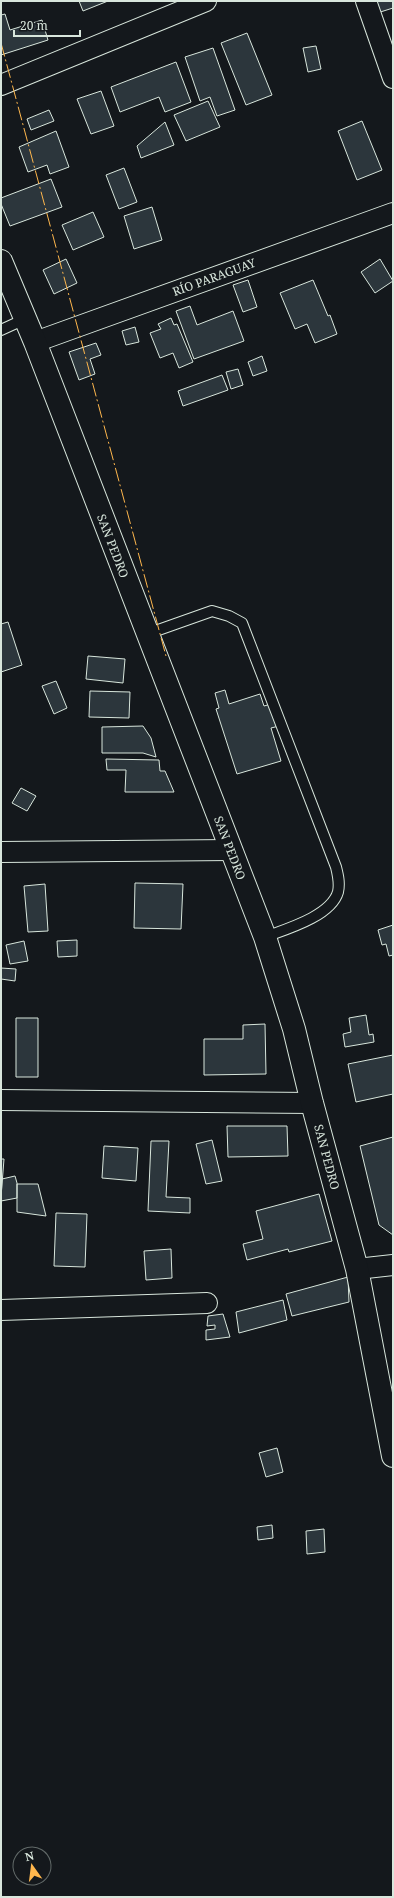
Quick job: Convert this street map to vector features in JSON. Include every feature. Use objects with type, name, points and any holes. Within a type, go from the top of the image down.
[{"type":"main road","name":"SAN PEDRO","points":[[1,261],[35,342],[265,937],[294,1029],[312,1103],[357,1269],[392,1446]]},
{"type":"street","points":[[1,85],[206,1]]},
{"type":"street","points":[[366,1],[393,78]]},
{"type":"street","name":"RÍO PARAGUAY","points":[[35,342],[393,213]]},
{"type":"street","points":[[1,852],[231,850]]},
{"type":"street","points":[[1,1100],[312,1103]]},
{"type":"street","points":[[357,1269],[393,1265]]},
{"type":"street","points":[[1,1310],[207,1303]]},
{"type":"lane","points":[[1,330],[25,319]]},
{"type":"lane","points":[[147,634],[212,611],[229,616],[242,623],[336,867],[339,880],[338,892],[332,904],[298,925],[265,937]]},
{"type":"building","points":[[79,1],[108,1],[83,11]]},
{"type":"building","points":[[370,1],[393,1],[393,8],[374,14]]},
{"type":"building","points":[[5,14],[10,30],[42,20],[48,40],[1,55],[1,15]]},
{"type":"building","points":[[247,33],[272,95],[246,105],[221,43]]},
{"type":"building","points":[[316,46],[321,69],[308,72],[303,48]]},
{"type":"building","points":[[213,48],[235,110],[217,116],[210,97],[200,101],[185,57]]},
{"type":"building","points":[[176,62],[191,102],[165,112],[159,97],[120,112],[111,87]]},
{"type":"building","points":[[101,91],[114,126],[91,134],[77,99]]},
{"type":"building","points":[[208,101],[220,127],[186,141],[174,115]]},
{"type":"building","points":[[49,110],[54,121],[31,130],[27,119]]},
{"type":"building","points":[[362,121],[382,170],[357,180],[338,131]]},
{"type":"building","points":[[165,122],[174,145],[141,158],[137,146]]},
{"type":"building","points":[[56,131],[69,167],[50,174],[47,165],[28,172],[19,147]]},
{"type":"building","points":[[124,168],[137,202],[119,209],[106,175]]},
{"type":"building","points":[[51,179],[62,207],[10,226],[1,204],[1,198]]},
{"type":"building","points":[[152,207],[162,240],[134,249],[124,216]]},
{"type":"building","points":[[93,212],[104,237],[73,250],[62,225]]},
{"type":"building","points":[[66,259],[77,283],[54,294],[43,270]]},
{"type":"building","points":[[380,259],[393,281],[375,293],[361,272]]},
{"type":"building","points":[[248,280],[257,307],[243,312],[233,285]]},
{"type":"building","points":[[313,280],[328,316],[330,315],[337,334],[315,343],[307,324],[295,329],[280,293]]},
{"type":"building","points":[[190,306],[197,325],[233,311],[244,341],[194,359],[176,311]]},
{"type":"building","points":[[171,318],[174,325],[177,324],[193,362],[179,368],[173,353],[160,358],[150,333],[161,329],[158,324]]},
{"type":"building","points":[[135,327],[139,342],[126,345],[122,331]]},
{"type":"building","points":[[96,343],[101,355],[90,359],[95,374],[79,380],[69,352]]},
{"type":"building","points":[[262,356],[267,371],[253,376],[248,362]]},
{"type":"building","points":[[238,369],[243,385],[231,389],[226,372]]},
{"type":"building","points":[[222,375],[228,390],[183,406],[178,391]]},
{"type":"building","points":[[8,622],[22,665],[1,672],[1,624]]},
{"type":"building","points":[[88,656],[125,659],[123,683],[86,679]]},
{"type":"building","points":[[56,681],[67,708],[54,714],[42,686]]},
{"type":"building","points":[[225,690],[229,704],[260,694],[264,706],[271,704],[279,726],[271,728],[281,761],[237,774],[216,709],[219,708],[215,693]]},
{"type":"building","points":[[90,691],[130,692],[129,718],[89,717]]},
{"type":"building","points":[[143,726],[151,738],[156,757],[143,753],[102,753],[102,727]]},
{"type":"building","points":[[106,759],[159,760],[160,771],[165,771],[174,792],[125,792],[126,770],[107,770]]},
{"type":"building","points":[[21,788],[36,796],[27,811],[12,803]]},
{"type":"building","points":[[135,883],[183,884],[181,929],[134,928]]},
{"type":"building","points":[[45,884],[48,931],[28,932],[24,886]]},
{"type":"building","points":[[393,925],[393,955],[389,956],[386,944],[382,945],[378,930]]},
{"type":"building","points":[[77,940],[77,956],[58,957],[57,941]]},
{"type":"building","points":[[24,941],[28,961],[10,964],[6,945]]},
{"type":"building","points":[[1,968],[16,969],[15,981],[1,979]]},
{"type":"building","points":[[366,1015],[369,1035],[373,1034],[374,1042],[345,1047],[343,1034],[351,1032],[349,1018]]},
{"type":"building","points":[[16,1018],[38,1018],[38,1077],[16,1077]]},
{"type":"building","points":[[265,1024],[266,1074],[204,1075],[204,1039],[243,1039],[243,1025]]},
{"type":"building","points":[[393,1055],[393,1094],[356,1102],[348,1064]]},
{"type":"building","points":[[227,1126],[287,1126],[288,1156],[228,1157]]},
{"type":"building","points":[[393,1137],[393,1235],[379,1225],[360,1146]]},
{"type":"building","points":[[212,1140],[222,1181],[206,1184],[196,1144]]},
{"type":"building","points":[[151,1141],[169,1141],[166,1197],[190,1198],[190,1213],[148,1211]]},
{"type":"building","points":[[104,1146],[138,1148],[136,1181],[102,1178]]},
{"type":"building","points":[[1,1159],[4,1159],[1,1197]]},
{"type":"building","points":[[15,1176],[17,1183],[17,1198],[1,1201],[2,1179]]},
{"type":"building","points":[[17,1184],[38,1184],[46,1216],[17,1212]]},
{"type":"building","points":[[319,1194],[332,1241],[289,1252],[288,1249],[247,1260],[243,1244],[263,1239],[256,1211]]},
{"type":"building","points":[[56,1213],[87,1214],[85,1267],[54,1266]]},
{"type":"building","points":[[171,1249],[172,1278],[146,1280],[144,1251]]},
{"type":"building","points":[[348,1277],[349,1302],[292,1316],[286,1294]]},
{"type":"building","points":[[283,1300],[287,1320],[239,1333],[236,1312]]},
{"type":"building","points":[[223,1314],[230,1337],[206,1340],[206,1330],[215,1329],[215,1325],[207,1326],[208,1316]]},
{"type":"building","points":[[277,1448],[283,1472],[266,1477],[259,1453]]},
{"type":"building","points":[[272,1525],[273,1538],[258,1540],[257,1527]]},
{"type":"building","points":[[324,1529],[325,1552],[307,1554],[306,1531]]},
{"type":"power","points":[[1,43],[166,656]]}]
